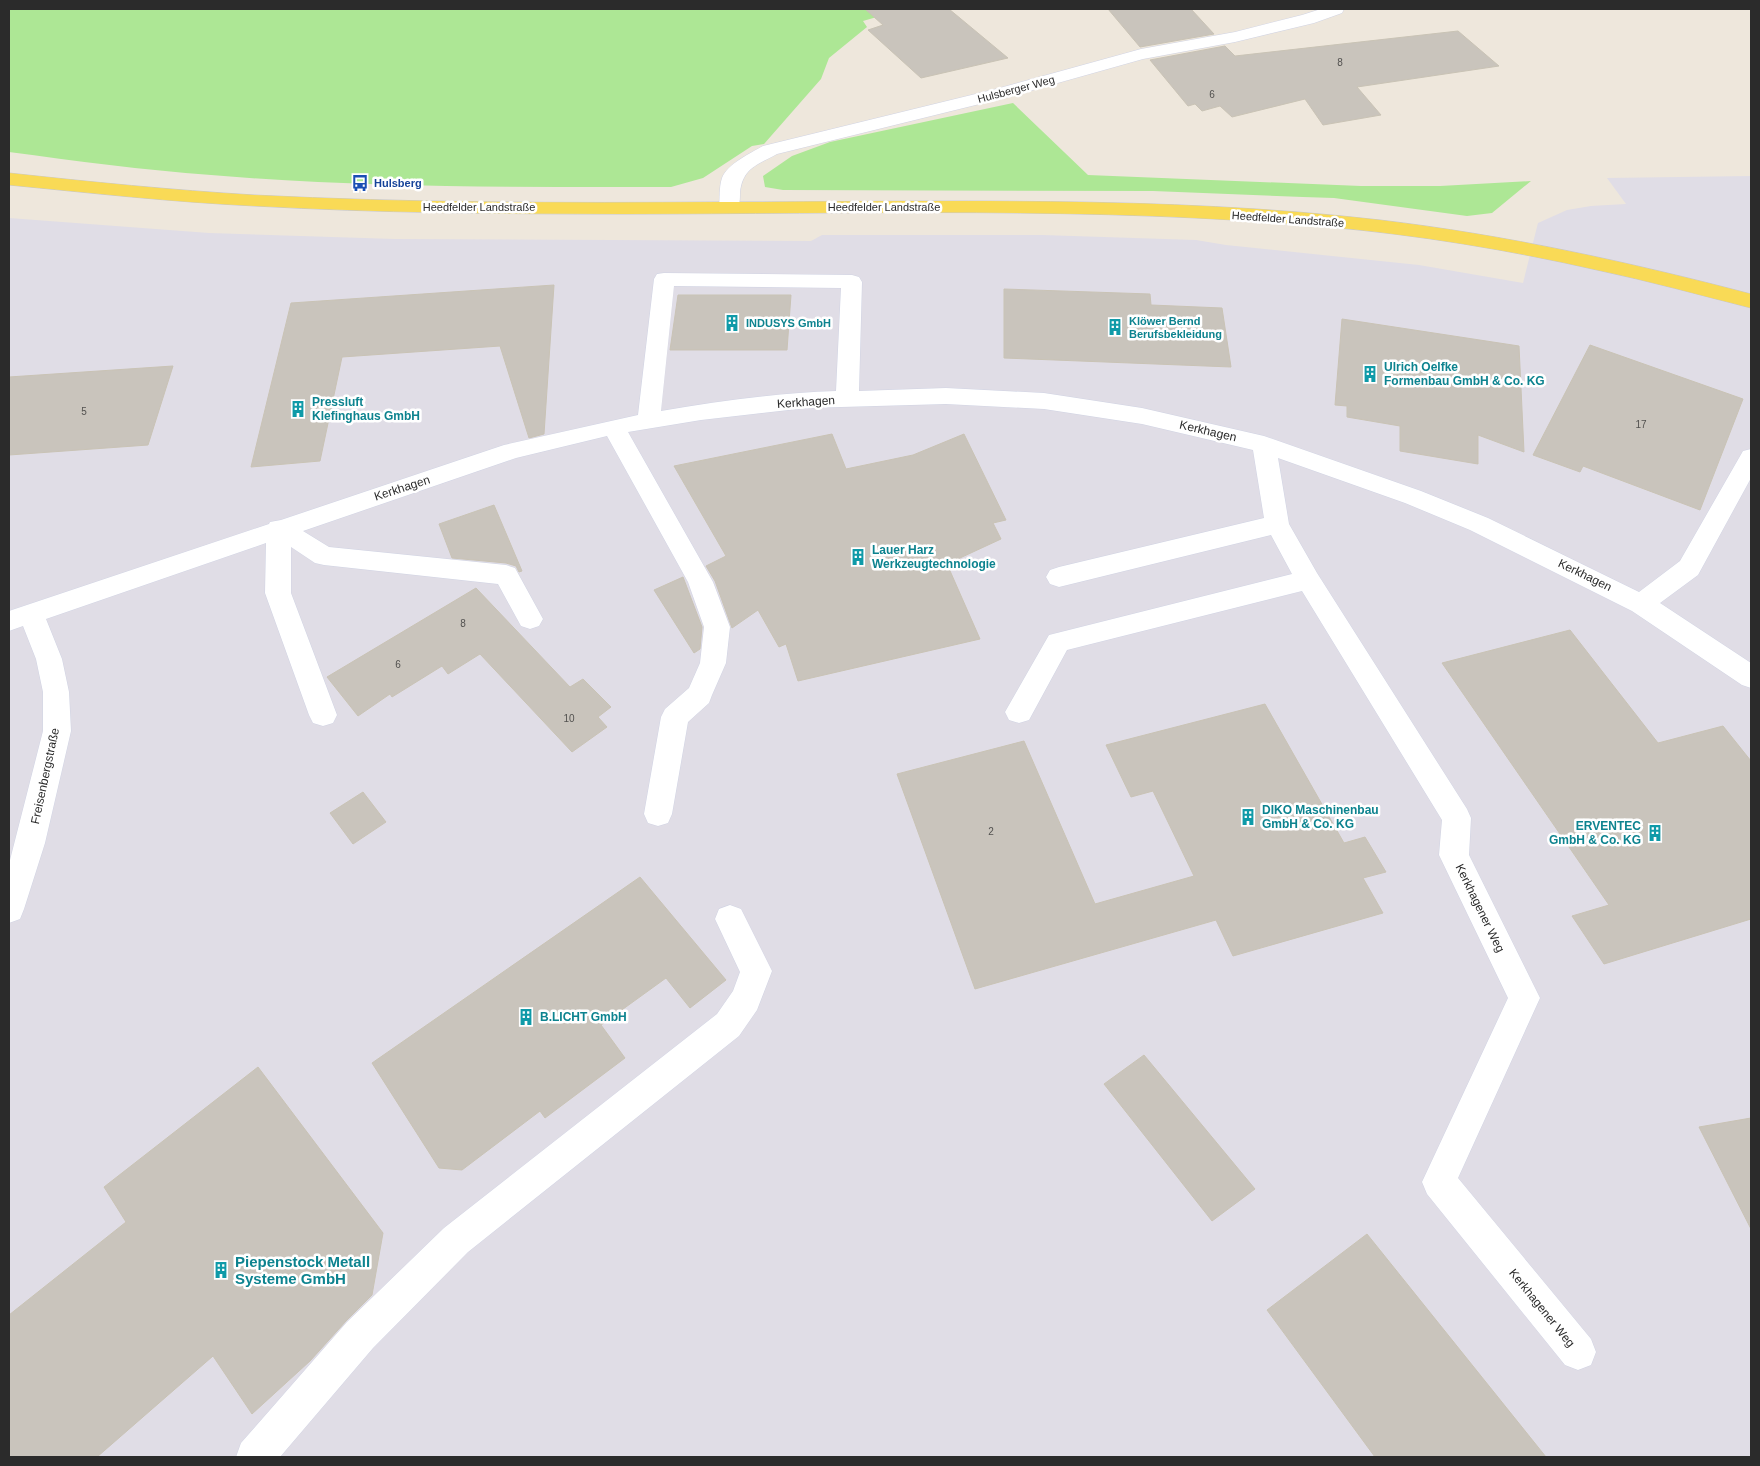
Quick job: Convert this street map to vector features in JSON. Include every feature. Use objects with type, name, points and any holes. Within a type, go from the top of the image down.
[{"type":"main road","name":"Heedfelder Landstraße","points":[[9,179],[128,193],[276,202],[443,207],[1093,209],[1331,221],[1531,249],[1647,273],[1751,301]]},
{"type":"street","name":"Hulsberger Weg","points":[[729,207],[732,178],[746,163],[770,150],[1002,93],[1141,54],[1235,38],[1308,19],[1336,9]]},
{"type":"street","points":[[650,420],[664,279],[852,282],[847,399]]},
{"type":"street","name":"Kerkhagen","points":[[20,617],[279,528],[512,451],[613,427],[710,411],[806,400],[946,396],[1044,402],[1142,416],[1264,444],[1413,497],[1480,524],[1642,604],[1751,676]]},
{"type":"street","points":[[613,427],[700,582],[717,627],[713,663],[699,695],[675,718],[658,814]]},
{"type":"street","name":"Kerkhagener Weg","points":[[1264,444],[1277,524],[1308,580],[1458,818],[1454,854],[1524,998],[1439,1182],[1578,1352]]},
{"type":"street","points":[[1642,604],[1689,568],[1751,457]]},
{"type":"street","points":[[1059,577],[1277,524]]},
{"type":"street","points":[[279,528],[324,556],[506,576],[530,619]]},
{"type":"street","points":[[279,528],[278,593],[323,715]]},
{"type":"street","points":[[1019,712],[1058,642],[1308,580]]},
{"type":"street","name":"Freisenbergstraße","points":[[9,910],[30,843],[57,731],[56,692],[49,658],[20,617]]},
{"type":"street","points":[[255,1457],[360,1335],[456,1240],[728,1025],[746,999],[756,971],[730,919]]},
{"type":"shaded area","points":[[1751,176],[1751,1457],[9,1457],[9,218],[209,233],[395,239],[811,241],[822,235],[1042,235],[1196,240],[1226,245],[1419,265],[1523,283],[1538,223],[1567,210],[1591,206],[1626,204],[1607,178]]},
{"type":"green space","points":[[9,9],[904,9],[863,21],[867,27],[829,58],[821,79],[764,144],[752,146],[703,178],[671,187],[614,187],[383,185],[268,179],[160,171],[9,152]]},
{"type":"green space","points":[[1013,103],[1088,175],[1361,186],[1440,186],[1531,181],[1492,213],[1467,216],[1334,198],[1153,191],[783,190],[765,187],[763,176],[792,156],[830,142]]},
{"type":"building","points":[[865,9],[949,9],[1008,58],[921,78],[868,30],[883,25]]},
{"type":"building","points":[[1108,9],[1191,9],[1214,34],[1140,47]]},
{"type":"building","points":[[1458,31],[1499,66],[1357,87],[1381,115],[1323,125],[1305,99],[1232,117],[1220,106],[1202,111],[1195,104],[1188,106],[1150,60],[1225,46],[1235,56]]},
{"type":"building","name":"Pressluft Klefinghaus GmbH","points":[[554,285],[544,434],[529,438],[500,346],[342,357],[320,461],[251,467],[291,303]]},
{"type":"building","name":"Klöwer Bernd Berufsbekleidung","points":[[1004,289],[1150,294],[1151,305],[1222,308],[1231,367],[1004,358]]},
{"type":"building","name":"INDUSYS GmbH","points":[[678,295],[791,295],[787,350],[670,350]]},
{"type":"building","points":[[1342,319],[1519,346],[1524,452],[1478,435],[1478,464],[1400,451],[1400,426],[1347,417],[1347,406],[1335,405]]},
{"type":"building","points":[[1590,345],[1743,399],[1700,510],[1583,466],[1580,472],[1533,455]]},
{"type":"building","points":[[173,366],[148,445],[9,455],[9,377]]},
{"type":"building","name":"Lauer Harz Werkzeugtechnologie","points":[[832,434],[846,469],[913,455],[964,434],[1006,520],[993,523],[1001,539],[947,564],[980,639],[798,681],[786,644],[779,647],[758,610],[732,628],[715,581],[706,566],[726,556],[674,466]]},
{"type":"building","points":[[494,505],[522,571],[519,572],[516,566],[506,563],[452,558],[439,524]]},
{"type":"building","points":[[683,577],[702,627],[700,649],[694,653],[654,590]]},
{"type":"building","points":[[476,588],[570,687],[583,679],[611,707],[598,717],[607,727],[572,752],[480,654],[448,674],[442,666],[392,697],[390,694],[358,716],[327,677]]},
{"type":"building","name":"ERVENTEC GmbH & Co. KG","points":[[1570,630],[1658,743],[1723,726],[1751,761],[1751,919],[1604,964],[1572,916],[1609,905],[1442,663]]},
{"type":"building","points":[[1265,704],[1344,843],[1365,837],[1386,872],[1363,878],[1383,913],[1233,956],[1216,920],[975,989],[897,774],[1024,741],[1095,904],[1194,876],[1153,791],[1131,797],[1106,745]]},
{"type":"building","points":[[363,792],[386,822],[353,844],[330,813]]},
{"type":"building","name":"B.LICHT GmbH","points":[[640,877],[726,980],[690,1008],[666,978],[601,1025],[625,1058],[545,1118],[540,1111],[462,1170],[439,1168],[372,1063]]},
{"type":"building","points":[[1144,1055],[1255,1189],[1212,1221],[1104,1084]]},
{"type":"building","name":"Piepenstock Metall Systeme GmbH","points":[[258,1067],[383,1233],[372,1295],[310,1361],[252,1414],[213,1356],[97,1457],[9,1457],[9,1315],[126,1222],[104,1187]]},
{"type":"building","points":[[1751,1118],[1751,1229],[1699,1127]]},
{"type":"building","points":[[1367,1234],[1546,1457],[1375,1457],[1267,1310]]},
{"type":"place","name":"Hulsberg","points":[[360,183]]},
{"type":"place","name":"INDUSYS GmbH","points":[[732,323]]},
{"type":"place","name":"Klöwer Bernd Berufsbekleidung","points":[[1115,327]]},
{"type":"place","name":"Ulrich Oelfke Formenbau GmbH & Co. KG","points":[[1370,374]]},
{"type":"place","name":"Pressluft Klefinghaus GmbH","points":[[298,409]]},
{"type":"place","name":"Lauer Harz Werkzeugtechnologie","points":[[858,557]]},
{"type":"place","name":"DIKO Maschinenbau GmbH & Co. KG","points":[[1248,817]]},
{"type":"place","name":"ERVENTEC GmbH & Co. KG","points":[[1655,833]]},
{"type":"place","name":"B.LICHT GmbH","points":[[526,1017]]},
{"type":"place","name":"Piepenstock Metall Systeme GmbH","points":[[221,1270]]}]
